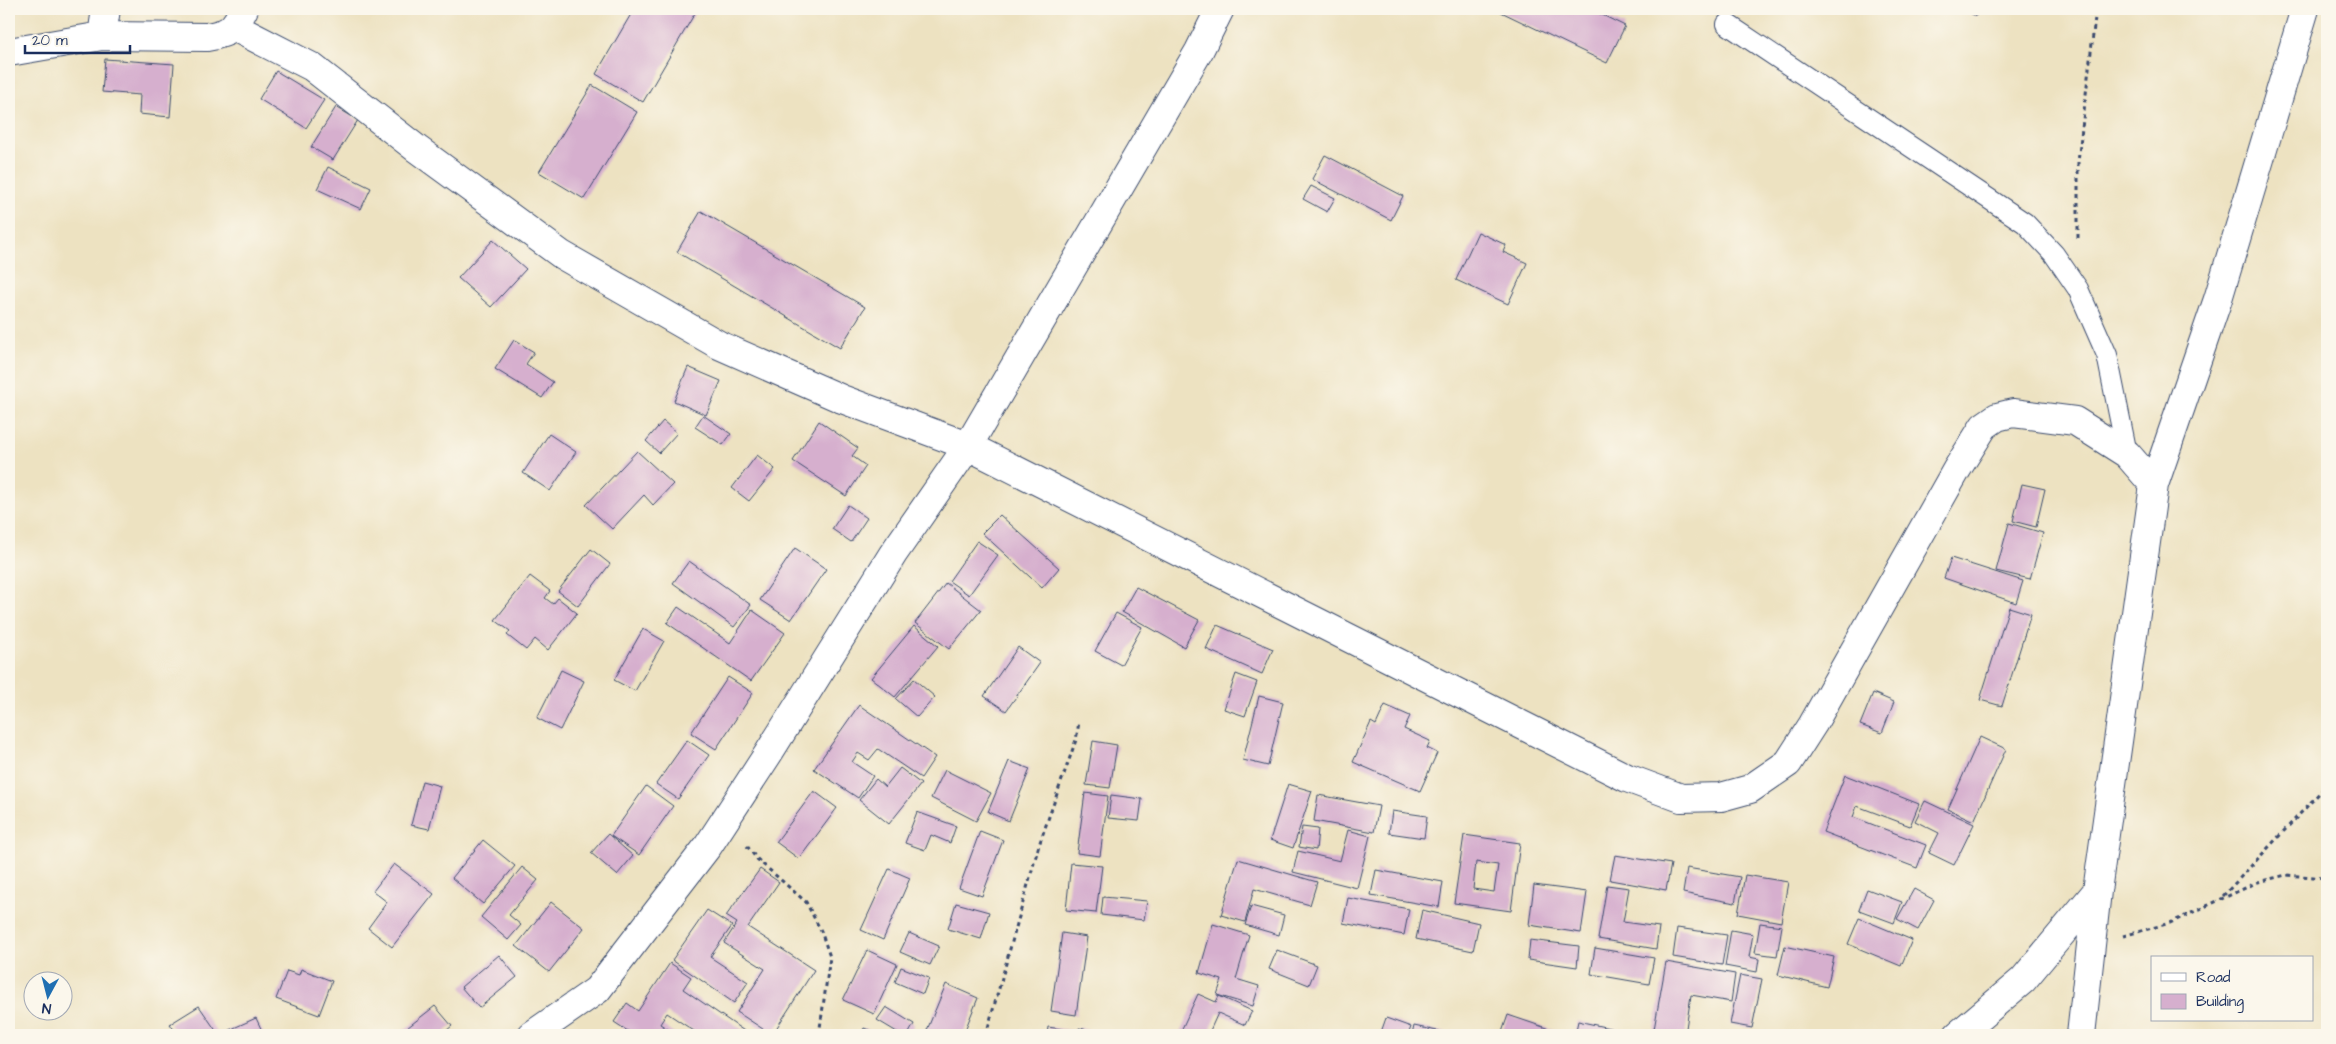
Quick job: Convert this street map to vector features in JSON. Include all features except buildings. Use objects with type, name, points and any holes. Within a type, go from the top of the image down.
[{"type":"street","points":[[102,36],[106,9]]},
{"type":"street","points":[[532,1035],[597,990],[654,918],[726,820],[894,554],[968,446],[1194,59],[1220,9]]},
{"type":"street","points":[[2081,1035],[2098,891],[2154,485],[2218,299],[2305,9]]},
{"type":"street","points":[[9,52],[102,36],[207,37],[224,34],[239,18],[312,67],[488,202],[570,260],[720,345],[842,399],[968,446],[1619,774],[1680,798],[1722,797],[1750,789],[1788,763],[1813,724],[1957,469],[1984,426],[1997,416],[2013,413],[2075,422],[2127,454],[2154,485]]},
{"type":"street","points":[[1958,1035],[2023,980],[2098,891]]},
{"type":"lane","points":[[1726,24],[2025,223],[2054,254],[2078,289],[2107,355],[2127,454]]},
{"type":"path","points":[[2078,240],[2078,153],[2096,9]]},
{"type":"path","points":[[986,1035],[1039,845],[1076,740],[1079,722]]},
{"type":"path","points":[[2221,898],[2327,784]]},
{"type":"path","points":[[726,820],[757,860],[806,902],[821,931],[830,957],[819,1035]]},
{"type":"path","points":[[2091,945],[2170,923],[2258,882],[2286,875],[2327,878]]}]
